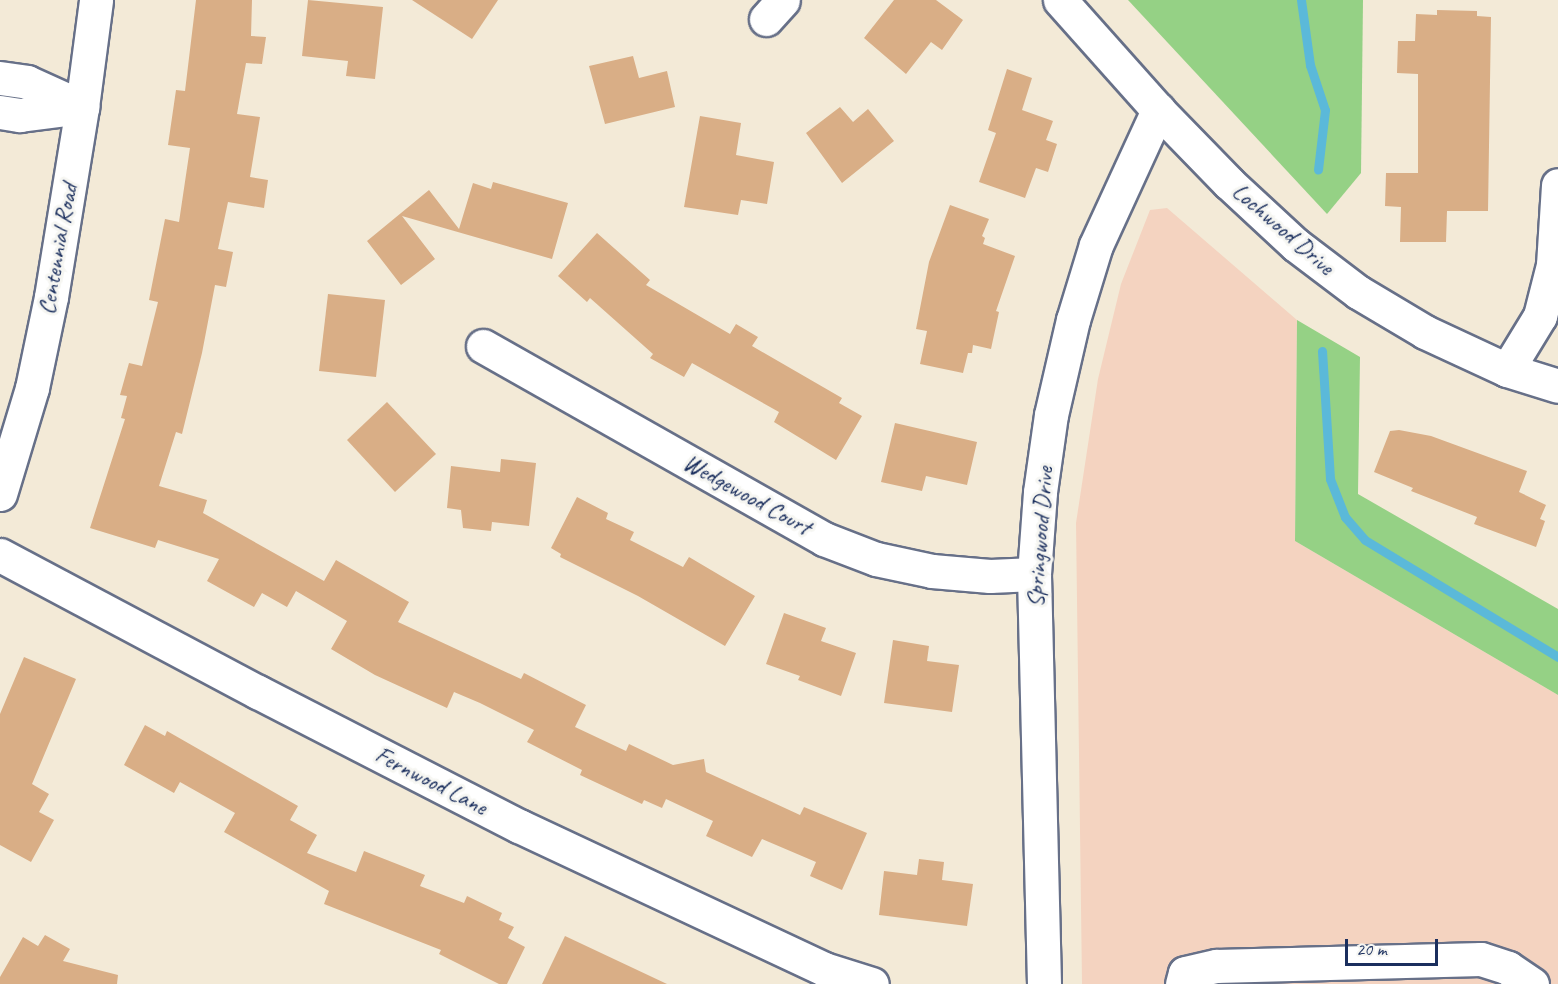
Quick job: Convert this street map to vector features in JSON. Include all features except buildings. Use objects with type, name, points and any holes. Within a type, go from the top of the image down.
[{"type":"street","name":"Centennial Road","points":[[0,494],[32,388],[49,308],[82,107],[96,0]]},
{"type":"street","name":"Lochwood Drive","points":[[1060,0],[1158,110],[1229,183],[1296,245],[1358,292],[1425,332],[1507,370],[1558,386]]},
{"type":"street","points":[[0,78],[27,82],[82,107]]},
{"type":"street","points":[[0,112],[20,115],[82,107]]},
{"type":"street","name":"Springwood Drive","points":[[1044,984],[1034,574],[1040,492],[1051,415],[1073,320],[1096,245],[1158,110]]},
{"type":"street","points":[[1507,370],[1540,315],[1553,265],[1558,185]]},
{"type":"street","name":"Wedgewood Court","points":[[483,346],[825,539],[876,559],[932,571],[990,576],[1034,574]]},
{"type":"street","name":"Fernwood Lane","points":[[0,555],[258,692],[519,826],[824,969],[873,984]]},
{"type":"street","points":[[1182,984],[1185,973],[1216,966],[1481,959],[1508,968],[1532,984]]},
{"type":"shaded area","points":[[1167,208],[1297,320],[1295,541],[1558,695],[1558,984],[1082,984],[1076,523],[1098,379],[1121,284],[1150,210]]},
{"type":"green space","points":[[1128,0],[1363,0],[1361,173],[1327,214]]},
{"type":"green space","points":[[1297,320],[1360,357],[1358,494],[1558,609],[1558,695],[1295,541]]},
{"type":"waterway","points":[[1301,0],[1310,65],[1325,110],[1318,170]]},
{"type":"waterway","points":[[1322,351],[1330,479],[1345,517],[1365,540],[1558,657]]}]
